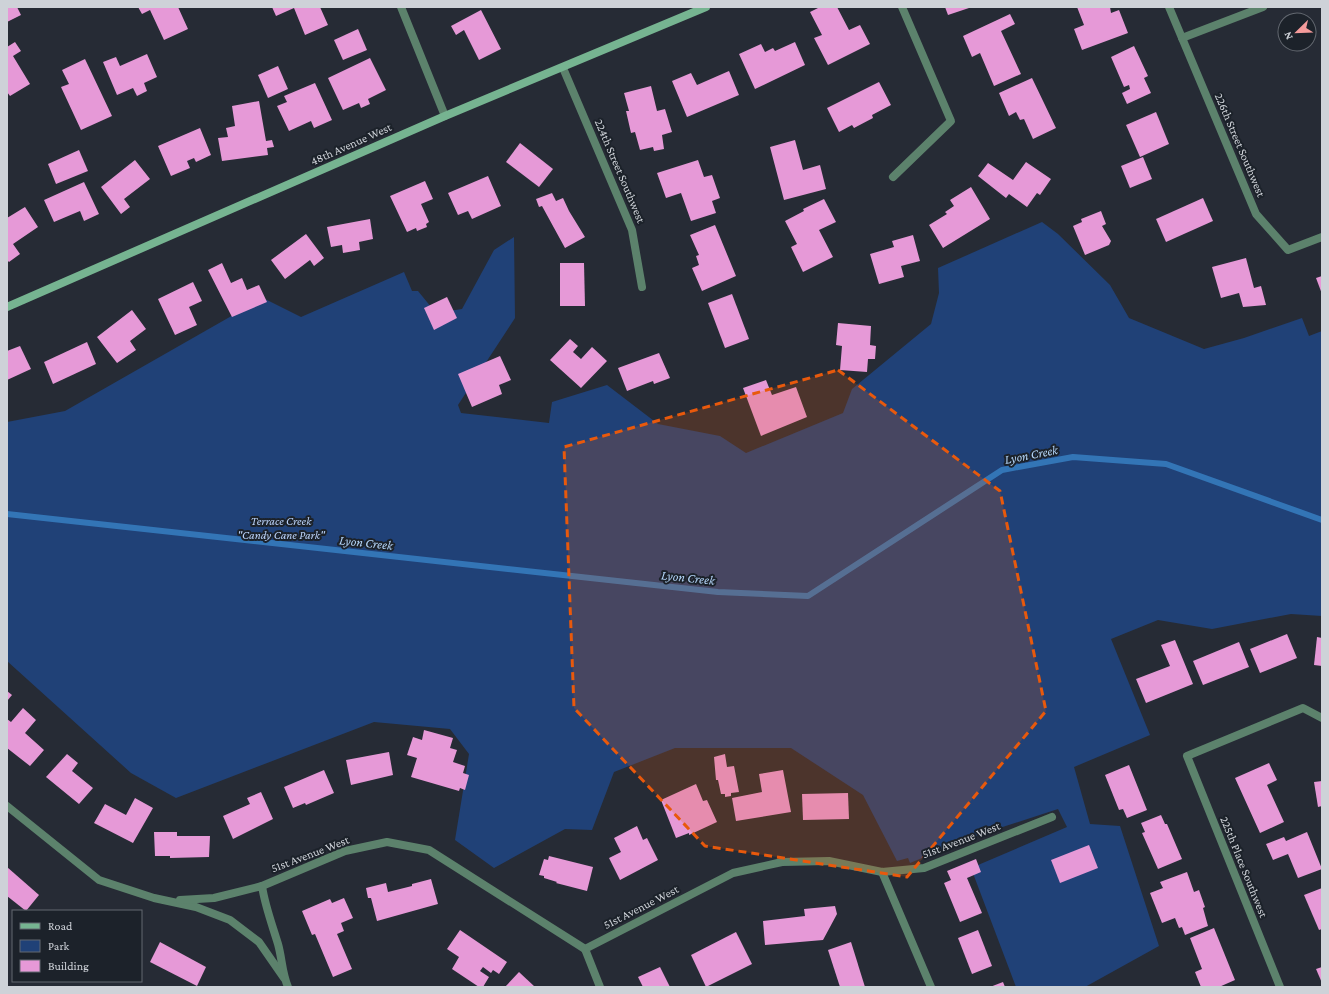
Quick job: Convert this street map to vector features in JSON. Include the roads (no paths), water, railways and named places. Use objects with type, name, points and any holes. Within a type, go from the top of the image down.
[{"type":"main road","name":"48th Avenue West","points":[[7,307],[445,116],[563,68],[688,10],[706,7]]},
{"type":"street","points":[[401,7],[445,116]]},
{"type":"street","points":[[893,177],[951,121],[902,7]]},
{"type":"street","name":"226th Street Southwest","points":[[1169,7],[1256,214],[1288,250],[1322,237]]},
{"type":"street","points":[[1182,38],[1264,7]]},
{"type":"street","name":"224th Street Southwest","points":[[563,68],[632,230],[642,287]]},
{"type":"street","name":"225th Place Southwest","points":[[1280,987],[1187,756],[1303,708],[1322,718]]},
{"type":"street","points":[[7,806],[99,880],[154,898],[196,906],[230,920],[259,942],[284,978],[288,987]]},
{"type":"street","name":"51st Avenue West","points":[[172,901],[214,898],[262,886],[345,851],[387,842],[429,850],[585,949],[733,873],[782,862],[829,861],[882,872],[924,868],[1052,817]]},
{"type":"street","points":[[882,872],[931,987]]},
{"type":"street","points":[[262,886],[266,908],[278,945],[284,978]]},
{"type":"street","points":[[585,949],[600,987]]},
{"type":"waterway","name":"Lyon Creek","points":[[7,514],[718,592],[808,596],[1002,470],[1073,457],[1166,464],[1322,520]]},
{"type":"park label","name":"Terrace Creek \"Candy Cane Park\"","points":[[281,528]]}]
